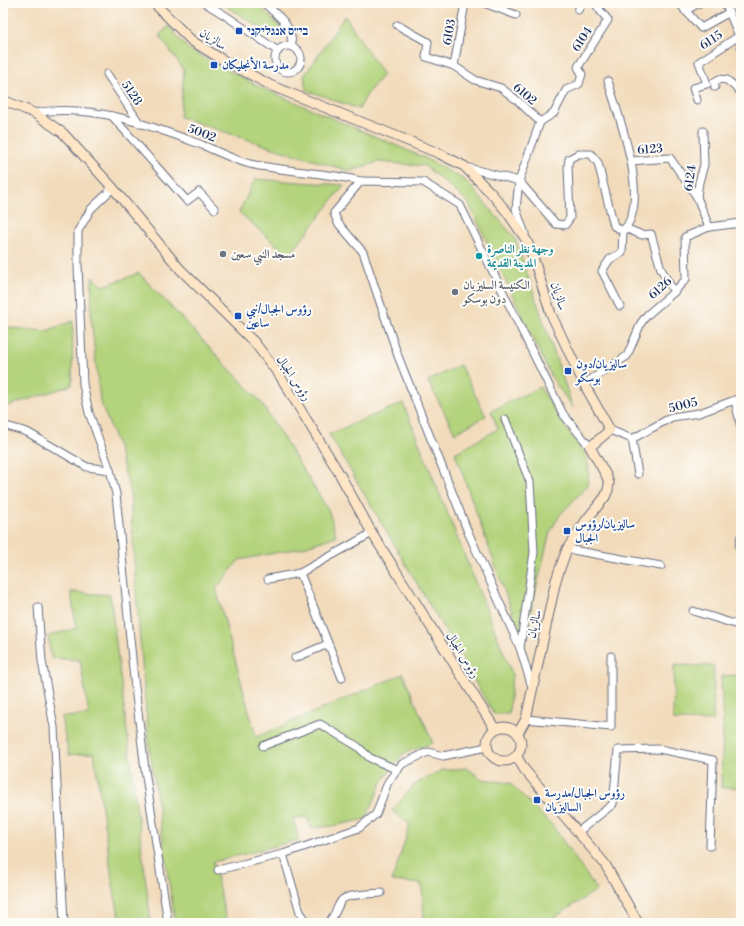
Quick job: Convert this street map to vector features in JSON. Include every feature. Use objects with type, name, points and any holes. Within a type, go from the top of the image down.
[{"type":"street","points":[[204,3],[278,51]]},
{"type":"street","points":[[264,3],[285,23],[290,31],[292,46]]},
{"type":"street","name":"6103","points":[[454,66],[465,3]]},
{"type":"street","points":[[484,3],[496,9],[516,15]]},
{"type":"street","points":[[578,10],[583,3]]},
{"type":"street","name":"6104","points":[[540,122],[554,113],[566,90],[578,84],[582,74],[578,67],[608,20],[598,8],[602,3]]},
{"type":"street","points":[[679,3],[701,28],[728,13]]},
{"type":"street","points":[[685,11],[699,3]]},
{"type":"street","points":[[725,3],[739,36],[741,46]]},
{"type":"street","name":"سالزيان","points":[[156,4],[192,41],[223,60],[272,86],[438,153],[464,166],[491,193],[507,212],[527,241],[551,314],[584,384],[610,430]]},
{"type":"street","name":"6102","points":[[397,25],[428,42],[426,57],[454,66],[475,80],[501,88],[518,100],[540,122],[519,181],[516,209],[527,241]]},
{"type":"street","name":"6115","points":[[698,100],[693,88],[707,84],[699,62],[739,36]]},
{"type":"street","points":[[292,46],[299,51],[301,60],[300,64],[294,71],[286,72],[278,67],[275,59],[278,51],[282,47],[292,46]]},
{"type":"street","name":"5128","points":[[106,74],[140,124]]},
{"type":"street","points":[[715,87],[714,82],[719,79],[727,80],[741,92]]},
{"type":"street","points":[[608,81],[632,161],[634,181],[631,217],[624,230],[622,253],[610,259],[602,271],[620,306]]},
{"type":"street","name":"رؤوس الجبال","points":[[3,100],[34,113],[63,133],[113,188],[180,269],[255,343],[280,376],[339,472],[372,533],[495,729]]},
{"type":"street","name":"5002","points":[[34,113],[68,110],[112,116],[153,126],[249,164],[361,181],[423,182],[460,205],[564,414],[590,447]]},
{"type":"street","points":[[112,116],[187,201],[199,192],[216,209]]},
{"type":"street","name":"6124","points":[[703,131],[704,165],[699,182],[698,197],[709,227]]},
{"type":"street","points":[[464,166],[519,181],[556,224],[565,225],[570,218],[569,159],[578,154],[591,154],[598,163],[614,226],[642,234],[651,234],[661,269],[674,292]]},
{"type":"street","name":"6123","points":[[632,161],[670,158],[698,197]]},
{"type":"street","points":[[361,181],[334,213],[338,223],[363,252],[398,356],[468,532],[520,648],[532,688]]},
{"type":"street","points":[[113,188],[91,209],[78,231],[83,384],[89,413],[110,470],[116,494],[134,679],[145,770],[168,923]]},
{"type":"street","name":"6126","points":[[584,384],[627,356],[641,322],[686,279],[685,237],[709,227],[741,223]]},
{"type":"street","points":[[738,400],[741,428]]},
{"type":"street","name":"5005","points":[[632,439],[672,417],[699,413],[738,400]]},
{"type":"street","points":[[505,419],[530,482],[534,552],[520,648]]},
{"type":"street","points":[[3,425],[27,432],[86,467],[110,470]]},
{"type":"street","points":[[590,447],[610,430],[632,439],[638,474]]},
{"type":"street","name":"سالزيان","points":[[518,733],[526,719],[556,580],[567,549],[587,519],[605,497],[608,490],[609,483],[606,475],[590,447]]},
{"type":"street","points":[[268,579],[300,573],[372,533]]},
{"type":"street","points":[[739,547],[741,536]]},
{"type":"street","points":[[567,549],[661,566]]},
{"type":"street","points":[[300,573],[342,678]]},
{"type":"street","points":[[38,607],[42,661],[54,727],[64,923]]},
{"type":"street","points":[[693,611],[741,626]]},
{"type":"street","points":[[296,658],[328,644]]},
{"type":"street","points":[[526,719],[611,727],[611,656]]},
{"type":"street","points":[[263,746],[320,724],[357,746],[370,758],[398,770]]},
{"type":"street","points":[[507,727],[518,733],[522,745],[517,757],[505,762],[499,761],[489,753],[487,747],[488,737],[495,729],[507,727]]},
{"type":"street","points":[[218,870],[283,854],[359,828],[376,814],[388,782],[402,764],[428,752],[443,756],[487,747]]},
{"type":"street","points":[[578,832],[613,804],[618,750],[660,749],[713,760],[710,846]]},
{"type":"street","points":[[517,757],[524,769],[605,864],[638,923]]},
{"type":"street","points":[[283,854],[300,912],[308,923]]},
{"type":"street","points":[[328,923],[333,918],[341,900],[347,896],[381,893]]},
{"type":"green space","points":[[221,3],[256,3],[283,30],[275,37]]},
{"type":"green space","points":[[345,16],[383,75],[369,91],[359,109],[306,90],[304,76]]},
{"type":"green space","points":[[169,26],[188,49],[262,88],[425,158],[466,181],[515,238],[573,408],[552,378],[468,202],[425,166],[378,162],[350,171],[276,149],[180,117],[184,70],[159,35]]},
{"type":"green space","points":[[255,179],[344,185],[289,256],[239,212]]},
{"type":"green space","points":[[139,273],[260,401],[329,511],[336,536],[301,548],[239,560],[216,589],[256,737],[403,674],[433,743],[404,753],[382,782],[366,819],[333,826],[311,828],[307,817],[293,818],[299,840],[213,862],[227,923],[175,923],[149,746],[136,592],[130,491],[117,444],[100,401],[91,318],[92,277],[104,286]]},
{"type":"green space","points":[[73,321],[72,385],[5,407],[3,406],[3,324],[12,328],[46,331]]},
{"type":"green space","points":[[460,365],[486,416],[455,433],[428,381]]},
{"type":"green space","points":[[540,387],[564,425],[585,453],[589,468],[588,485],[560,515],[550,532],[523,643],[455,453],[498,429],[491,411]]},
{"type":"green space","points":[[403,403],[512,673],[509,714],[494,714],[329,434]]},
{"type":"green space","points":[[71,592],[110,595],[151,923],[121,923],[114,892],[94,753],[69,755],[61,717],[89,715],[80,660],[51,658],[48,636],[76,628]]},
{"type":"green space","points":[[674,665],[714,666],[713,721],[673,720]]},
{"type":"green space","points":[[741,675],[741,787],[721,788],[723,728],[721,676]]},
{"type":"green space","points":[[467,768],[482,779],[510,783],[552,825],[597,890],[546,923],[424,923],[422,884],[392,881],[410,825],[392,811],[414,785],[442,770]]},
{"type":"place","name":"בי״ס אנגליקני","points":[[239,31]]},
{"type":"place","name":"مدرسة الأنجليكان","points":[[214,65]]},
{"type":"place","name":"مسجد النبي سعين","points":[[223,254]]},
{"type":"place","name":"وجهة نظر الناصرة المدينة القديمة","points":[[479,256]]},
{"type":"place","name":"الكنيسة السليزيان دون بوسكو","points":[[455,292]]},
{"type":"place","name":"رؤوس الجبال/نبي ساعين","points":[[238,316]]},
{"type":"place","name":"ساليزيان/دون بوسكو","points":[[568,371]]},
{"type":"place","name":"ساليزيان/رؤوس الجبال","points":[[567,531]]},
{"type":"place","name":"رؤوس الجبال/مدرسة الساليزيان","points":[[537,800]]}]
